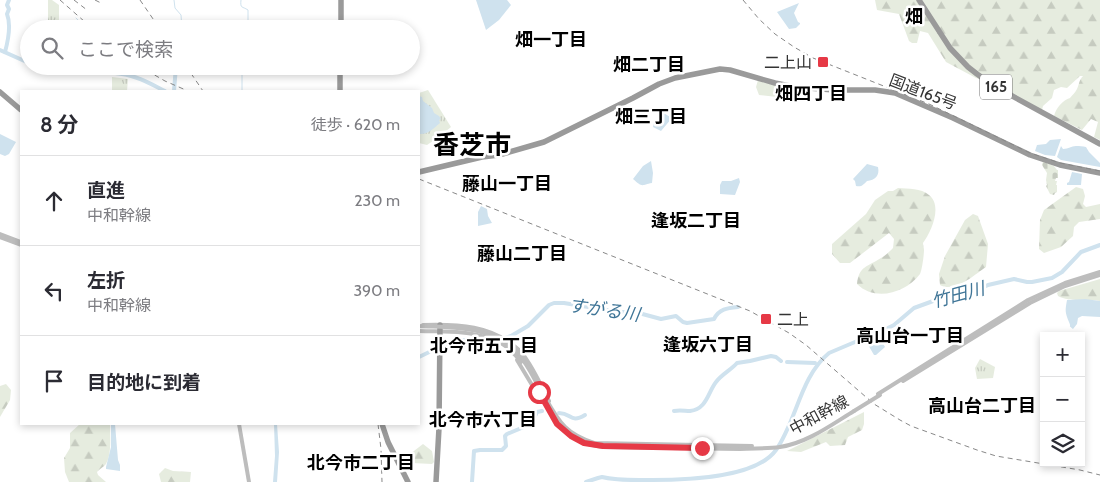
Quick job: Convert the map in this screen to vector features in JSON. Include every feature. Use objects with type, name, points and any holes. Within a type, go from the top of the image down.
[{"type":"highway","points":[[341,0],[341,20]]},
{"type":"highway","name":"165","points":[[919,0],[950,48],[968,67],[994,86],[1100,144]]},
{"type":"highway","name":"国道165号","points":[[420,172],[544,142],[659,84],[675,78],[720,69],[740,72],[790,86],[834,90],[875,90],[895,93],[928,106],[1030,155],[1060,165],[1100,172]]},
{"type":"highway","points":[[340,75],[340,90]]},
{"type":"highway","points":[[0,92],[20,109]]},
{"type":"highway","points":[[436,482],[440,347],[440,332],[437,324]]},
{"type":"highway","points":[[382,425],[388,442],[408,482]]},
{"type":"main road","points":[[0,235],[20,244]]},
{"type":"main road","name":"中和幹線","points":[[540,391],[557,424],[577,440],[594,446],[782,446],[810,438],[1030,303],[1065,286],[1100,273]]},
{"type":"main road","points":[[420,327],[437,324],[479,328],[500,337],[519,350],[565,428]]},
{"type":"main road","points":[[420,327],[432,332],[471,333],[497,342],[519,361],[555,424],[566,435],[577,440]]},
{"type":"main road","name":"中和幹線","points":[[420,327],[481,331],[507,344],[519,355],[554,414],[565,428],[581,439],[594,443],[772,447]]},
{"type":"main road","points":[[239,425],[249,482]]},
{"type":"green space","points":[[48,0],[52,0],[59,5],[59,20],[48,20]]},
{"type":"green space","points":[[875,0],[1100,0],[1100,140],[1094,137],[1098,122],[1091,119],[1082,130],[1054,116],[1060,105],[1075,92],[1083,76],[1080,76],[1067,88],[1061,87],[1054,90],[1052,98],[1043,106],[1042,110],[946,62],[928,33],[920,31],[917,43],[912,43],[909,41],[899,14],[877,10]]},
{"type":"green space","points":[[112,77],[128,79],[127,90],[112,90]]},
{"type":"green space","points":[[758,80],[789,88],[789,93],[785,98],[759,95],[756,87]]},
{"type":"green space","points":[[428,90],[451,127],[427,145],[420,143],[420,93]]},
{"type":"green space","points":[[1043,161],[1058,170],[1058,178],[1055,181],[1057,181],[1057,192],[1054,195],[1050,194],[1046,186],[1047,173],[1042,165]]},
{"type":"green space","points":[[1076,187],[1083,189],[1085,196],[1083,204],[1086,207],[1100,204],[1100,219],[1079,222],[1074,227],[1073,236],[1061,247],[1044,253],[1039,249],[1040,220],[1044,210]]},
{"type":"green space","points":[[898,188],[918,190],[929,195],[935,206],[934,219],[923,243],[924,255],[920,274],[914,281],[899,290],[881,294],[872,293],[864,290],[857,284],[858,278],[864,268],[893,248],[894,239],[889,233],[850,263],[840,263],[832,254],[832,244],[866,214],[875,200],[888,191]]},
{"type":"green space","points":[[973,214],[978,216],[988,244],[986,267],[958,285],[946,287],[940,285],[939,274],[945,256],[965,220]]},
{"type":"green space","points":[[1100,279],[1100,301],[1073,300],[1058,296],[1057,293],[1059,291]]},
{"type":"green space","points":[[980,359],[995,367],[993,378],[977,379],[975,368]]},
{"type":"green space","points":[[6,384],[11,390],[10,400],[0,417],[0,386]]},
{"type":"green space","points":[[864,412],[862,430],[848,437],[845,445],[830,446],[826,442],[801,452],[787,451]]},
{"type":"green space","points":[[79,425],[110,425],[108,460],[97,472],[106,482],[69,482],[65,472],[64,458],[70,448],[70,433]]},
{"type":"green space","points":[[423,444],[432,451],[434,462],[432,464],[412,463],[410,454]]},
{"type":"green space","points":[[165,468],[173,471],[191,472],[190,482],[161,482],[159,474]]},
{"type":"water","points":[[476,0],[507,0],[511,5],[499,20],[486,30]]},
{"type":"water","points":[[799,3],[794,13],[800,24],[796,28],[789,29],[777,12]]},
{"type":"water","points":[[420,96],[441,119],[439,120],[440,123],[433,129],[420,134]]},
{"type":"water","points":[[660,111],[672,118],[661,131],[653,127],[659,118]]},
{"type":"water","points":[[0,134],[16,142],[9,154],[5,156],[0,154]]},
{"type":"water","points":[[1061,139],[1055,156],[1035,151],[1037,145],[1046,144],[1050,140]]},
{"type":"water","points":[[1061,146],[1063,149],[1074,146],[1086,147],[1100,163],[1100,167],[1061,160],[1057,157]]},
{"type":"water","points":[[651,161],[652,183],[641,185],[633,179],[643,166]]},
{"type":"water","points":[[867,164],[878,167],[878,175],[875,179],[856,186],[853,179]]},
{"type":"water","points":[[1072,172],[1082,174],[1081,185],[1067,185]]},
{"type":"water","points":[[739,178],[740,182],[735,195],[720,194],[722,181],[731,181]]},
{"type":"water","points":[[481,206],[487,209],[492,223],[478,226],[478,212]]},
{"type":"water","points":[[1085,299],[1100,301],[1100,317],[1082,316],[1078,318],[1077,324],[1073,329],[1066,314],[1067,300]]},
{"type":"water","points":[[880,338],[885,347],[874,355],[867,343]]},
{"type":"water","points":[[111,425],[115,425],[120,471],[106,469],[111,447]]},
{"type":"water","points":[[274,425],[277,425],[279,452],[277,482],[273,482],[275,456]]},
{"type":"waterway","points":[[5,52],[9,33],[7,14],[9,0]]},
{"type":"waterway","points":[[174,0],[175,8],[181,15],[181,20]]},
{"type":"waterway","points":[[241,0],[241,6],[248,10],[248,20]]},
{"type":"waterway","points":[[0,50],[20,59]]},
{"type":"waterway","points":[[128,75],[163,90]]},
{"type":"waterway","points":[[174,90],[175,75]]},
{"type":"waterway","points":[[242,75],[242,90]]},
{"type":"waterway","name":"竹田川","points":[[586,482],[602,477],[633,480],[700,478],[718,476],[752,467],[766,460],[776,450],[789,426],[811,374],[829,353],[894,325],[914,308],[955,293],[968,294],[988,285],[1014,279],[1032,282],[1052,278],[1062,272],[1081,252],[1100,245]]},
{"type":"waterway","name":"すがる川","points":[[502,339],[528,326],[549,305],[554,303],[619,312],[635,312],[661,319],[676,316],[687,323],[714,319],[718,313],[738,307]]},
{"type":"waterway","name":"すがる川","points":[[420,357],[450,342],[495,339]]},
{"type":"waterway","name":"竹田川","points":[[674,411],[696,410],[704,404],[716,382],[737,363],[771,356],[781,361]]},
{"type":"waterway","name":"竹田川","points":[[787,362],[815,363]]},
{"type":"waterway","name":"竹田川","points":[[472,482],[474,451],[502,450],[506,446],[505,436],[507,434],[531,424],[537,412],[542,411]]},
{"type":"waterway","name":"竹田川","points":[[559,413],[574,418],[585,415]]},
{"type":"railway","points":[[60,0],[83,20]]},
{"type":"railway","points":[[74,0],[87,10]]},
{"type":"railway","points":[[95,0],[101,3]]},
{"type":"railway","points":[[140,0],[154,20]]},
{"type":"railway","points":[[743,0],[775,34],[813,58],[929,104],[1030,153],[1060,163],[1100,171]]},
{"type":"railway","points":[[155,75],[186,90]]},
{"type":"railway","points":[[192,75],[202,90]]},
{"type":"railway","points":[[420,179],[750,311],[806,345],[874,404],[911,426],[996,456],[1100,475]]},
{"type":"railway","points":[[378,425],[382,482]]},
{"type":"place","name":"二上山","points":[[823,62]]},
{"type":"place","name":"二上","points":[[766,319]]},
{"type":"district","name":"畑","points":[[914,17]]},
{"type":"district","name":"畑一丁目","points":[[551,40]]},
{"type":"district","name":"畑二丁目","points":[[649,65]]},
{"type":"district","name":"畑四丁目","points":[[811,94]]},
{"type":"district","name":"畑三丁目","points":[[651,117]]},
{"type":"district","name":"香芝市","points":[[472,145]]},
{"type":"district","name":"藤山一丁目","points":[[507,184]]},
{"type":"district","name":"逢坂二丁目","points":[[696,221]]},
{"type":"district","name":"藤山二丁目","points":[[522,254]]},
{"type":"district","name":"高山台一丁目","points":[[910,336]]},
{"type":"district","name":"逢坂六丁目","points":[[708,345]]},
{"type":"district","name":"北今市五丁目","points":[[484,346]]},
{"type":"district","name":"高山台二丁目","points":[[982,406]]},
{"type":"district","name":"北今市六丁目","points":[[483,420]]},
{"type":"district","name":"北今市二丁目","points":[[361,463]]},
{"type":"route","points":[[539,392],[557,424],[571,436],[584,443],[594,446],[702,448]]}]
